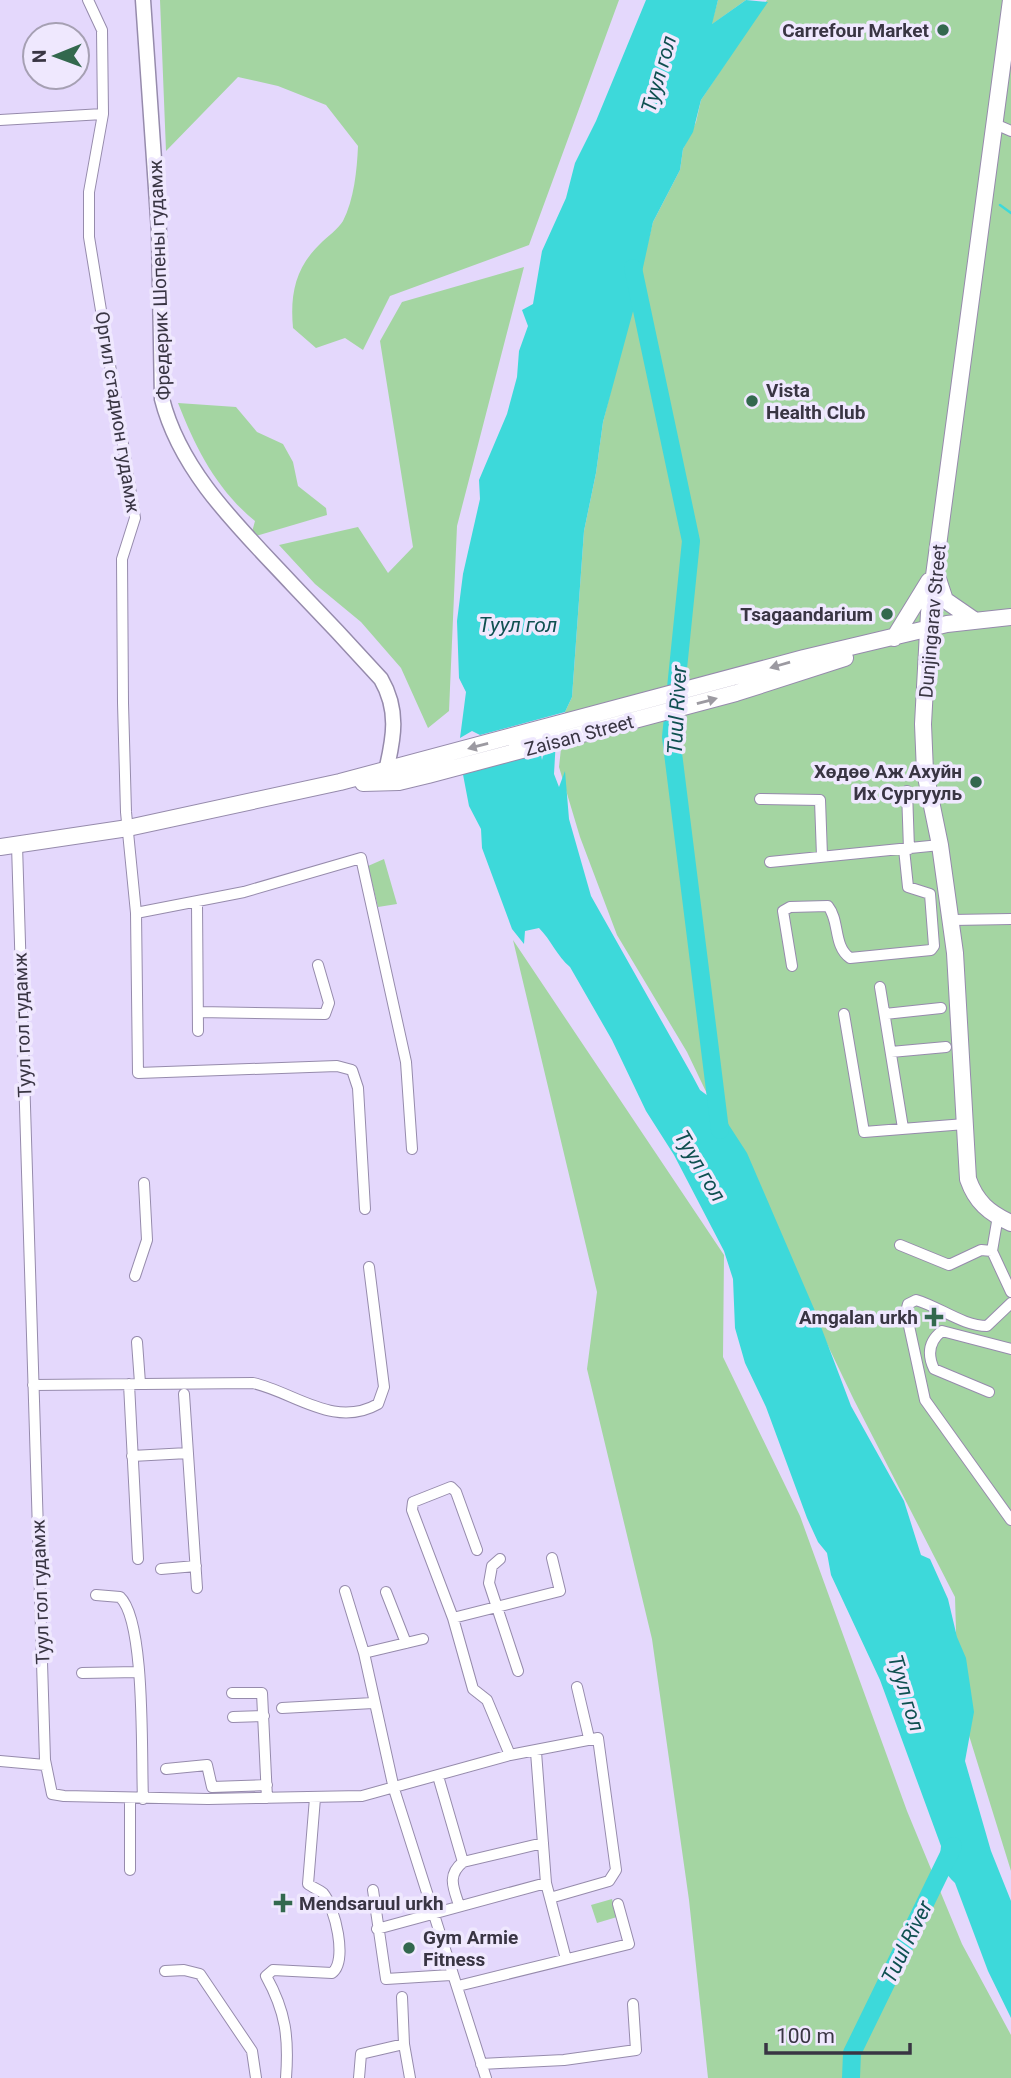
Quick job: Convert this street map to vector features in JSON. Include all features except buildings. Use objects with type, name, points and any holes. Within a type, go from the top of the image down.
[{"type":"main road","name":"Dunjingarav Street","points":[[1004,1220],[977,1200],[972,1190],[965,1124],[952,920],[925,772],[923,724],[928,629],[935,571],[1011,0]]},
{"type":"main road","points":[[935,571],[945,600],[974,620]]},
{"type":"main road","points":[[894,638],[913,612],[935,571]]},
{"type":"main road","name":"Zaisan Street","points":[[0,847],[128,828],[386,771],[425,768],[734,686],[804,658],[928,629],[974,620],[1011,617]]},
{"type":"main road","name":"Zaisan Street","points":[[340,782],[399,782],[425,768]]},
{"type":"street","name":"Оргил стадион гудамж","points":[[88,0],[100,21],[102,34],[103,114],[89,192],[88,223],[135,518],[122,559],[123,704],[128,828],[136,913],[138,1073],[337,1066],[352,1070],[358,1088],[365,1209]]},
{"type":"street","name":"Фредерик Шопены гудамж","points":[[143,0],[159,232],[162,399],[168,424],[206,486],[246,535],[381,679],[391,696],[395,714],[386,771]]},
{"type":"street","points":[[0,120],[103,114]]},
{"type":"street","points":[[995,124],[1011,131]]},
{"type":"street","points":[[792,965],[783,919],[783,911],[790,906],[828,906],[832,911],[840,947],[850,958],[931,950],[934,946],[929,894],[908,887],[907,791]]},
{"type":"street","points":[[760,799],[820,800],[822,856]]},
{"type":"street","name":"Туул гол гудамж","points":[[17,845],[45,1765],[52,1794],[143,1799],[362,1796],[510,1755],[536,1752],[589,1738]]},
{"type":"street","points":[[771,862],[940,845]]},
{"type":"street","points":[[136,913],[197,904],[361,858],[406,1062],[412,1149]]},
{"type":"street","points":[[197,904],[198,1031]]},
{"type":"street","points":[[952,920],[1011,919]]},
{"type":"street","points":[[198,1012],[325,1014],[329,1003],[318,965]]},
{"type":"street","points":[[880,987],[903,1128]]},
{"type":"street","points":[[885,1014],[941,1008]]},
{"type":"street","points":[[844,1014],[864,1132],[965,1124]]},
{"type":"street","points":[[891,1052],[946,1047]]},
{"type":"street","points":[[135,1276],[147,1240],[144,1183]]},
{"type":"street","points":[[1004,1220],[992,1251],[1011,1292]]},
{"type":"street","points":[[900,1245],[949,1265],[981,1250],[992,1251]]},
{"type":"street","points":[[33,1385],[253,1383],[283,1392],[318,1410],[351,1411],[373,1407],[379,1404],[384,1387],[369,1267]]},
{"type":"street","points":[[1011,1303],[987,1326],[972,1326],[939,1307],[916,1300],[908,1304],[906,1312],[925,1400],[1011,1520]]},
{"type":"street","points":[[989,1392],[934,1369],[929,1350],[934,1337],[942,1331],[1011,1349]]},
{"type":"street","points":[[137,1342],[132,1456],[138,1559]]},
{"type":"street","points":[[184,1394],[197,1588]]},
{"type":"street","points":[[132,1456],[188,1453]]},
{"type":"street","points":[[477,1550],[456,1492],[450,1488],[413,1502],[412,1510],[453,1618],[473,1689],[487,1700],[510,1755]]},
{"type":"street","points":[[453,1618],[560,1591],[552,1558]]},
{"type":"street","points":[[500,1559],[489,1574],[518,1671]]},
{"type":"street","points":[[161,1569],[195,1566]]},
{"type":"street","points":[[345,1591],[364,1653],[394,1789],[451,1975],[458,1986],[486,2078]]},
{"type":"street","points":[[386,1592],[406,1643]]},
{"type":"street","points":[[96,1595],[115,1595],[123,1600],[132,1620],[138,1672],[143,1799]]},
{"type":"street","points":[[364,1653],[423,1639]]},
{"type":"street","points":[[82,1673],[138,1672]]},
{"type":"street","points":[[550,1898],[609,1881],[616,1870],[598,1738],[589,1738],[577,1687]]},
{"type":"street","points":[[232,1693],[262,1693],[267,1798]]},
{"type":"street","points":[[282,1708],[373,1703]]},
{"type":"street","points":[[233,1717],[264,1716]]},
{"type":"street","points":[[536,1752],[546,1883],[566,1959]]},
{"type":"street","points":[[0,1761],[45,1765]]},
{"type":"street","points":[[166,1769],[206,1765],[212,1787],[267,1785]]},
{"type":"street","points":[[438,1776],[463,1862]]},
{"type":"street","points":[[130,1798],[130,1870]]},
{"type":"street","points":[[286,2078],[288,2035],[275,1991],[266,1976],[273,1970],[332,1973],[339,1963],[337,1924],[323,1893],[309,1884],[314,1798]]},
{"type":"street","points":[[459,1905],[451,1882],[454,1869],[463,1862],[543,1843]]},
{"type":"street","points":[[377,1929],[432,1911],[546,1883]]},
{"type":"street","points":[[373,1890],[386,1979],[451,1975]]},
{"type":"street","points":[[458,1986],[629,1944],[618,1904]]},
{"type":"street","points":[[165,1971],[200,1974],[251,2051],[256,2078]]},
{"type":"street","points":[[402,1997],[404,2044],[410,2078]]},
{"type":"street","points":[[481,2064],[564,2060],[636,2050],[633,2004]]},
{"type":"street","points":[[359,2078],[360,2054],[404,2044]]},
{"type":"shaded area","points":[[160,0],[619,0],[529,245],[390,296],[363,350],[345,338],[316,348],[293,328],[292,316],[294,293],[300,272],[312,253],[341,224],[347,213],[354,185],[358,146],[326,105],[278,86],[238,77],[166,151]]},
{"type":"shaded area","points":[[718,0],[746,0],[711,25]]},
{"type":"shaded area","points":[[767,0],[1011,0],[1011,1871],[958,1700],[955,1597],[854,1400],[687,1052],[617,935],[580,837],[559,767],[565,712],[572,697],[584,531],[603,422],[653,222],[680,170],[683,149],[696,122],[701,100]]},
{"type":"shaded area","points":[[524,267],[457,526],[449,711],[428,728],[401,668],[361,622],[315,584],[279,545],[358,527],[388,573],[413,547],[380,341],[402,302]]},
{"type":"shaded area","points":[[178,403],[236,407],[257,432],[283,444],[293,462],[298,486],[326,508],[327,515],[256,536],[252,532],[255,521],[229,496],[209,468]]},
{"type":"shaded area","points":[[384,859],[397,904],[378,907],[368,866]]},
{"type":"shaded area","points":[[513,940],[724,1255],[723,1357],[800,1516],[907,1811],[962,1944],[1011,2035],[1011,2078],[708,2078],[689,1900],[652,1639],[587,1369],[597,1292]]},
{"type":"shaded area","points":[[612,1899],[617,1917],[597,1923],[591,1905]]},
{"type":"water","name":"Туул гол","points":[[646,0],[718,0],[712,24],[746,0],[768,2],[701,100],[693,132],[683,149],[680,170],[653,222],[635,304],[603,422],[584,531],[572,697],[565,712],[480,735],[472,731],[460,738],[466,692],[459,678],[457,621],[463,574],[480,499],[479,480],[507,414],[517,377],[519,351],[528,326],[522,310],[533,304],[542,251],[566,198],[575,163],[596,121]]},
{"type":"water","name":"Туул гол","points":[[556,739],[554,774],[559,787],[565,771],[569,819],[591,896],[700,1090],[712,1099],[747,1153],[815,1311],[851,1406],[904,1501],[921,1555],[930,1559],[948,1599],[957,1637],[966,1658],[974,1712],[965,1761],[991,1851],[1011,1901],[1011,2018],[988,1971],[955,1883],[943,1866],[941,1846],[880,1680],[831,1575],[827,1553],[818,1542],[807,1518],[766,1407],[745,1363],[735,1328],[733,1279],[724,1251],[674,1155],[646,1111],[612,1040],[570,967],[539,928],[525,931],[524,944],[512,929],[482,848],[481,829],[469,806],[461,764],[539,743],[542,760],[546,742]]},
{"type":"waterway","points":[[1000,205],[1011,213]]},
{"type":"waterway","name":"Tuul River","points":[[633,268],[691,541],[671,737],[720,1130]]},
{"type":"waterway","name":"Tuul River","points":[[851,2078],[852,2053],[953,1846]]},
{"type":"place","name":"Carrefour Market","points":[[943,30]]},
{"type":"place","name":"Vista Health Club","points":[[752,401]]},
{"type":"place","name":"Tsagaandarium","points":[[887,614]]},
{"type":"place","name":"Хөдөө Аж Ахуйн Их Сургууль","points":[[976,782]]},
{"type":"place","name":"Amgalan urkh","points":[[934,1317]]},
{"type":"place","name":"Mendsaruul urkh","points":[[283,1903]]},
{"type":"place","name":"Gym Armie Fitness","points":[[409,1948]]}]
